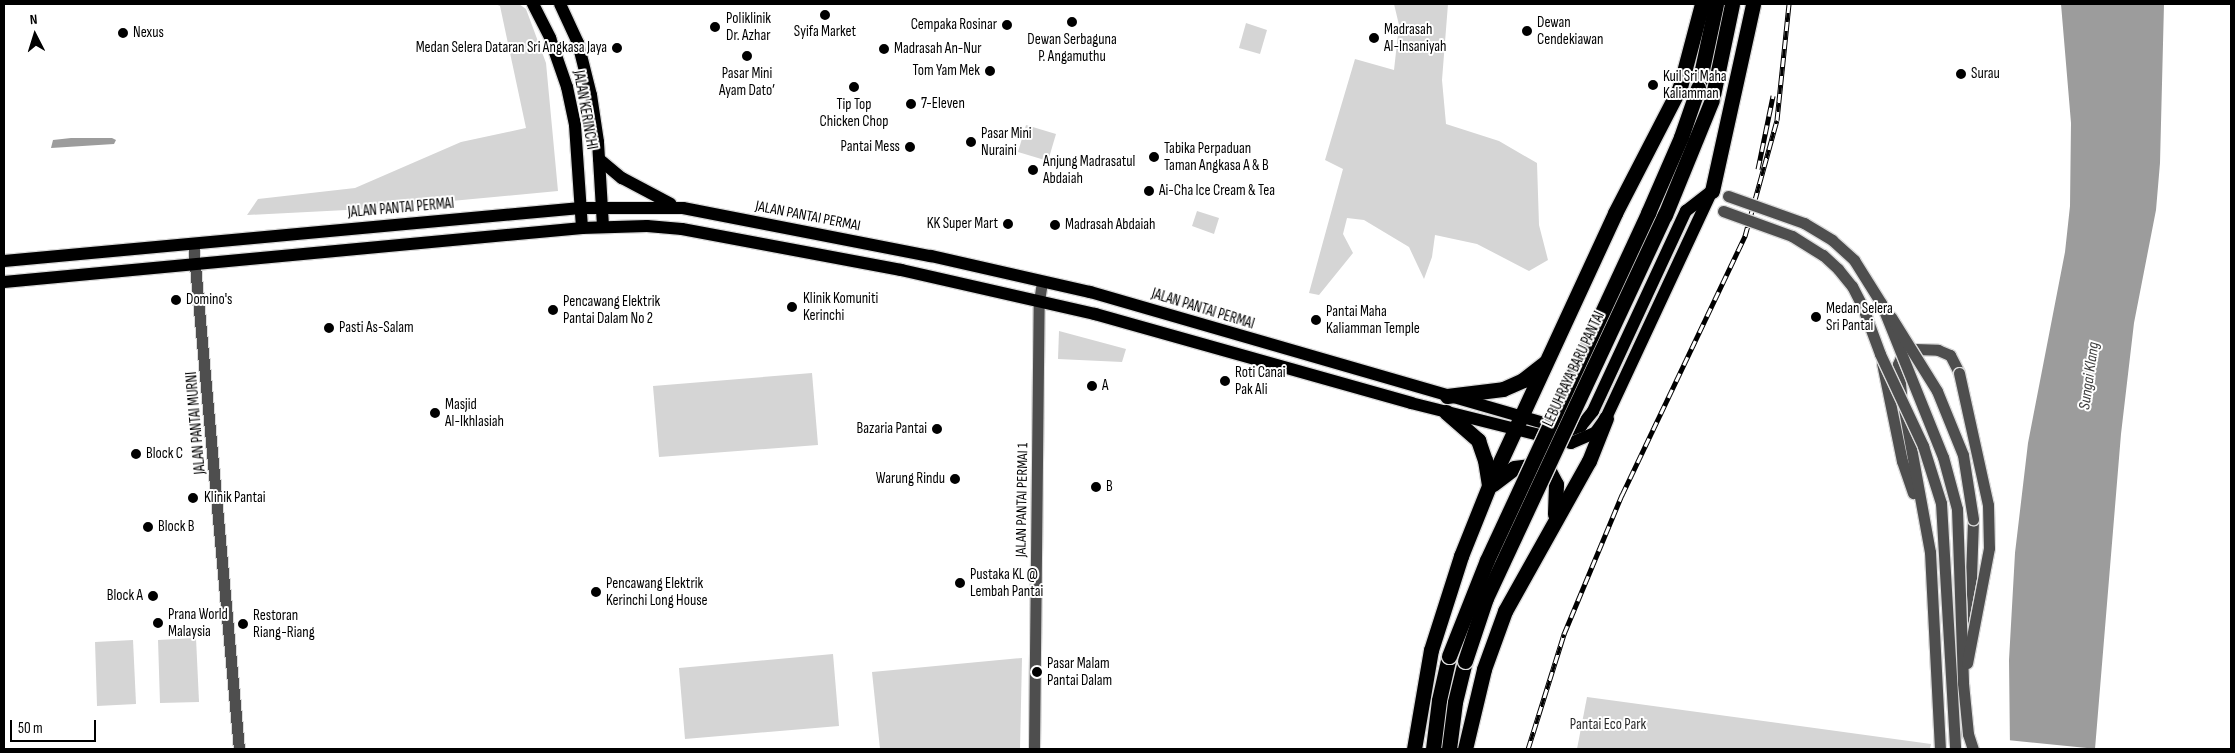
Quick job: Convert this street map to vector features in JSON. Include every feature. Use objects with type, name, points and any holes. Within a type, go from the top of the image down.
[{"type":"highway","points":[[1414,749],[1423,686],[1441,614],[1490,486],[1615,213],[1680,87],[1702,4]]},
{"type":"highway","name":"LEBUHRAYA BARU PANTAI","points":[[1433,749],[1439,700],[1449,656],[1480,576],[1656,196],[1698,88],[1716,4]]},
{"type":"highway","name":"LEBUHRAYA BARU PANTAI","points":[[1449,749],[1454,702],[1486,598],[1665,215],[1712,100],[1732,4]]},
{"type":"highway","points":[[1712,190],[1753,4]]},
{"type":"highway","points":[[1447,396],[1503,389],[1523,380],[1546,362]]},
{"type":"highway","points":[[1446,412],[1478,440],[1490,486]]},
{"type":"highway","points":[[1465,749],[1494,637],[1515,590],[1599,441],[1606,418]]},
{"type":"highway","points":[[1490,486],[1514,468],[1539,465],[1549,471],[1556,484],[1555,520]]},
{"type":"main road","name":"JALAN KERINCHI","points":[[533,4],[550,38],[567,87],[574,125],[582,228]]},
{"type":"main road","name":"JALAN KERINCHI","points":[[560,4],[578,43],[588,84],[599,159],[603,227]]},
{"type":"main road","points":[[599,159],[642,190],[683,208]]},
{"type":"main road","points":[[1579,441],[1595,433],[1606,418],[1712,190]]},
{"type":"main road","points":[[1582,471],[1583,449],[1570,430],[1580,426],[1593,411],[1686,212],[1712,190]]},
{"type":"main road","name":"JALAN PANTAI PERMAI","points":[[4,261],[581,208],[683,208],[931,256],[1090,292],[1447,396],[1566,442],[1579,441]]},
{"type":"main road","name":"JALAN PANTAI PERMAI","points":[[4,282],[582,228],[656,227],[736,237],[1039,301],[1095,314],[1446,412],[1518,424],[1570,430]]},
{"type":"street","points":[[1712,190],[1804,223],[1832,240],[1854,260],[1881,303],[1910,342],[1937,391],[1963,455],[1973,519],[1969,638],[1955,749]]},
{"type":"street","points":[[1706,205],[1792,236],[1823,255],[1852,286],[1880,354],[1923,446],[1941,503],[1955,749]]},
{"type":"street","name":"JALAN PANTAI MURNI","points":[[193,243],[239,749]]},
{"type":"street","name":"JALAN PANTAI PERMAI 1","points":[[1034,749],[1039,301],[1042,281]]},
{"type":"street","points":[[1881,303],[1943,457],[1956,509],[1963,683],[1968,734],[1973,749]]},
{"type":"street","points":[[1940,749],[1931,564],[1898,379],[1898,364],[1903,353],[1929,348],[1950,355],[1959,373],[1988,506],[1989,548],[1982,599],[1963,683]]},
{"type":"street","points":[[1880,354],[1902,461],[1926,528]]},
{"type":"green space","points":[[495,4],[519,4],[526,9],[546,63],[558,191],[366,209],[247,215],[258,199],[355,188],[461,142],[526,128],[500,6]]},
{"type":"green space","points":[[1394,4],[1448,4],[1442,80],[1446,124],[1499,141],[1537,163],[1539,225],[1548,260],[1529,271],[1477,244],[1435,235],[1432,257],[1424,279],[1409,247],[1364,220],[1347,218],[1343,234],[1353,253],[1319,295],[1309,293],[1343,169],[1325,160],[1355,59],[1394,70],[1399,25]]},
{"type":"green space","points":[[1246,23],[1267,30],[1260,54],[1239,48]]},
{"type":"green space","points":[[1026,125],[1056,134],[1048,161],[1018,152]]},
{"type":"green space","points":[[1197,211],[1219,218],[1214,234],[1192,226]]},
{"type":"green space","points":[[1059,331],[1126,349],[1122,362],[1058,359]]},
{"type":"green space","points":[[812,373],[818,445],[659,457],[653,386]]},
{"type":"green space","points":[[196,638],[199,702],[160,703],[158,640]]},
{"type":"green space","points":[[133,640],[136,704],[97,706],[95,642]]},
{"type":"green space","points":[[833,654],[839,726],[685,739],[679,668]]},
{"type":"green space","points":[[1022,658],[1020,749],[880,749],[872,672]]},
{"type":"green space","name":"Pantai Eco Park","points":[[1587,697],[1931,744],[1930,749],[1577,749]]},
{"type":"water","name":"Sungai Klang","points":[[2061,4],[2164,4],[2160,163],[2156,210],[2134,323],[2121,434],[2095,749],[2010,749],[2009,660],[2015,553],[2028,443],[2065,252],[2070,206],[2071,123]]},
{"type":"water","points":[[112,138],[116,140],[114,144],[51,148],[53,140]]},
{"type":"pier","points":[[2007,740],[2097,749],[2008,749]]},
{"type":"railway","points":[[1528,749],[1564,634],[1622,495],[1745,236],[1777,120],[1789,4]]},
{"type":"railway","points":[[1758,169],[1773,96]]},
{"type":"place","name":"Syifa Market","points":[[825,15]]},
{"type":"place","name":"Dewan Serbaguna P. Angamuthu","points":[[1072,22]]},
{"type":"place","name":"Cempaka Rosinar","points":[[1007,25]]},
{"type":"place","name":"Poliklinik Dr. Azhar","points":[[715,27]]},
{"type":"place","name":"Dewan Cendekiawan","points":[[1527,31]]},
{"type":"place","name":"Nexus","points":[[123,33]]},
{"type":"place","name":"Madrasah Al-Insaniyah","points":[[1374,38]]},
{"type":"place","name":"Medan Selera Dataran Sri Angkasa Jaya","points":[[617,48]]},
{"type":"place","name":"Madrasah An-Nur","points":[[884,49]]},
{"type":"place","name":"Pasar Mini Ayam Dato’","points":[[747,56]]},
{"type":"place","name":"Tom Yam Mek","points":[[990,71]]},
{"type":"place","name":"Surau","points":[[1961,74]]},
{"type":"place","name":"Kuil Sri Maha Kaliamman","points":[[1653,85]]},
{"type":"place","name":"Tip Top Chicken Chop","points":[[854,87]]},
{"type":"place","name":"7-Eleven","points":[[911,104]]},
{"type":"place","name":"Pasar Mini Nuraini","points":[[971,142]]},
{"type":"place","name":"Pantai Mess","points":[[910,147]]},
{"type":"place","name":"Tabika Perpaduan Taman Angkasa A & B","points":[[1154,157]]},
{"type":"place","name":"Anjung Madrasatul Abdaiah","points":[[1033,170]]},
{"type":"place","name":"Ai-Cha Ice Cream & Tea","points":[[1149,191]]},
{"type":"place","name":"KK Super Mart","points":[[1008,224]]},
{"type":"place","name":"Madrasah Abdaiah","points":[[1055,225]]},
{"type":"place","name":"Domino's","points":[[176,300]]},
{"type":"place","name":"Klinik Komuniti Kerinchi","points":[[792,307]]},
{"type":"place","name":"Pencawang Elektrik Pantai Dalam No 2","points":[[553,310]]},
{"type":"place","name":"Medan Selera Sri Pantai","points":[[1816,317]]},
{"type":"place","name":"Pantai Maha Kaliamman Temple","points":[[1316,320]]},
{"type":"place","name":"Pasti As-Salam","points":[[329,328]]},
{"type":"place","name":"Roti Canai Pak Ali","points":[[1225,381]]},
{"type":"place","name":"A","points":[[1092,386]]},
{"type":"place","name":"Masjid Al-Ikhlasiah","points":[[435,413]]},
{"type":"place","name":"Bazaria Pantai","points":[[937,429]]},
{"type":"place","name":"Block C","points":[[136,454]]},
{"type":"place","name":"Warung Rindu","points":[[955,479]]},
{"type":"place","name":"B","points":[[1096,487]]},
{"type":"place","name":"Klinik Pantai","points":[[193,498]]},
{"type":"place","name":"Block B","points":[[148,527]]},
{"type":"place","name":"Pustaka KL @ Lembah Pantai","points":[[960,583]]},
{"type":"place","name":"Pencawang Elektrik Kerinchi Long House","points":[[596,592]]},
{"type":"place","name":"Block A","points":[[153,596]]},
{"type":"place","name":"Prana World Malaysia","points":[[158,623]]},
{"type":"place","name":"Restoran Riang-Riang","points":[[243,624]]},
{"type":"place","name":"Pasar Malam Pantai Dalam","points":[[1037,672]]}]
